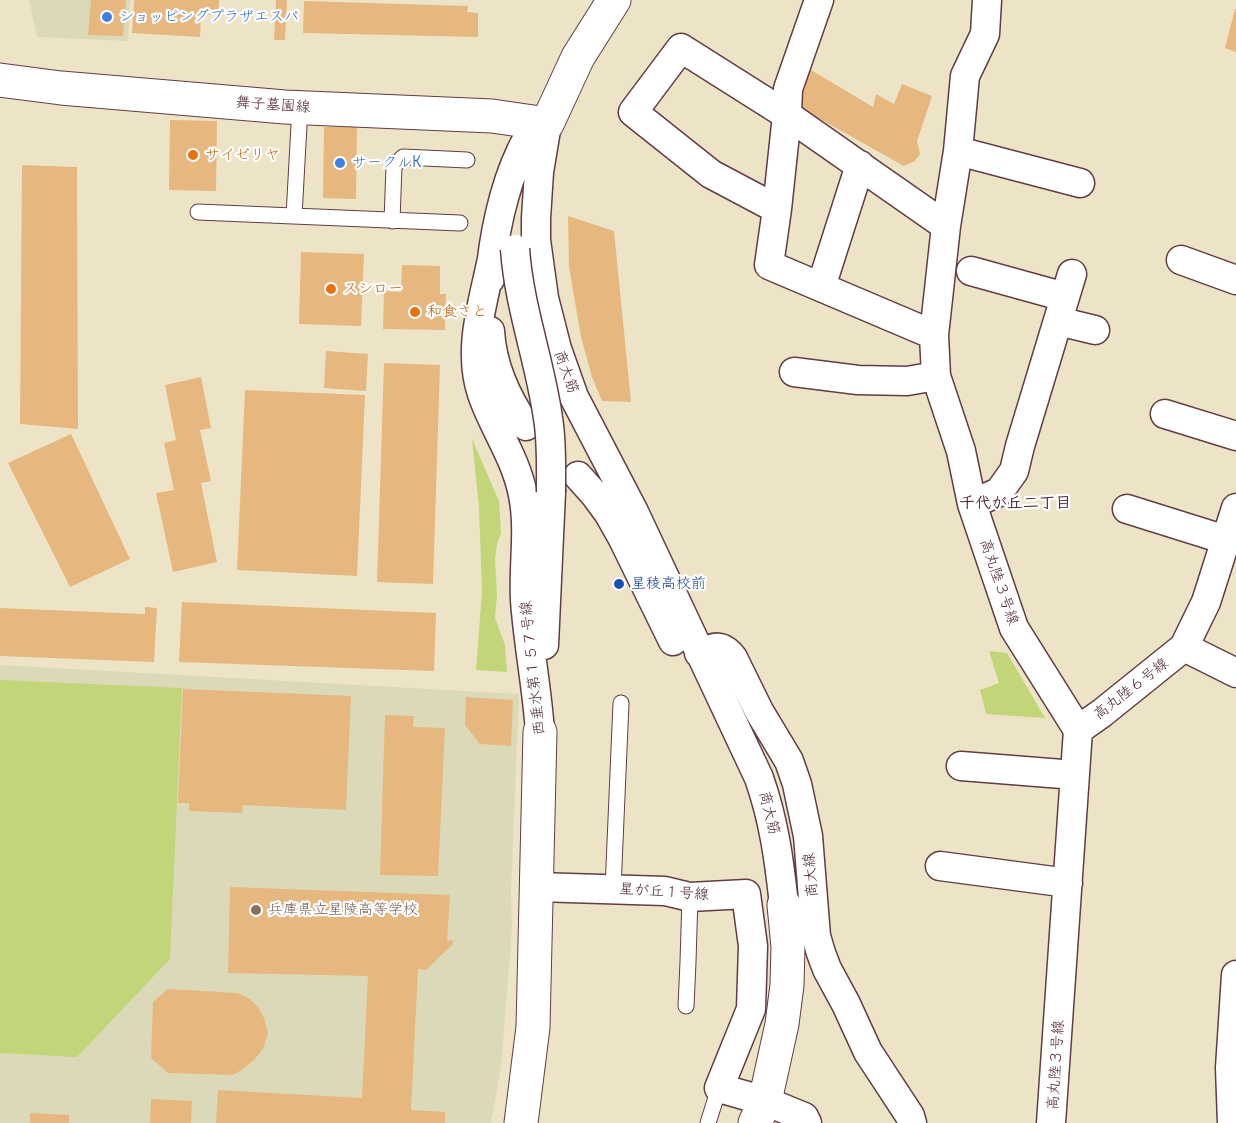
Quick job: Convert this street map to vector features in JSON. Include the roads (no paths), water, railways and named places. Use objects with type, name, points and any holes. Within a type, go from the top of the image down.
[{"type":"street","points":[[526,426],[503,387],[493,352],[489,316],[503,254],[516,229],[520,208],[544,136],[578,57],[614,0]]},
{"type":"street","points":[[819,0],[788,89],[777,209],[769,265],[934,335]]},
{"type":"street","name":"高丸陸３号線","points":[[987,0],[985,34],[964,76],[958,151],[946,226],[934,335],[936,376],[961,451],[972,504],[1014,628],[1078,730],[1051,1123]]},
{"type":"street","points":[[777,209],[711,174],[633,112],[681,48],[787,115],[946,226]]},
{"type":"street","name":"舞子墓園線","points":[[0,80],[164,97],[492,117],[544,136]]},
{"type":"street","name":"商大筋","points":[[544,136],[537,192],[536,240],[544,298],[556,349],[574,397],[634,512],[750,756],[768,804],[777,848],[784,904],[788,947],[788,985],[783,1024],[760,1112]]},
{"type":"street","points":[[958,151],[1080,183]]},
{"type":"street","points":[[821,287],[860,165]]},
{"type":"street","points":[[503,254],[519,289],[544,393],[550,441],[551,492],[540,732]]},
{"type":"street","name":"西垂水第１５７号線","points":[[503,254],[478,328],[476,351],[477,373],[482,393],[513,462],[524,496],[526,607],[540,732],[533,1028],[521,1123]]},
{"type":"street","points":[[1181,260],[1236,280]]},
{"type":"street","points":[[971,271],[1065,298],[1095,330]]},
{"type":"street","points":[[972,504],[999,492],[1014,471],[1065,298]]},
{"type":"street","points":[[794,372],[858,380],[908,381],[936,376]]},
{"type":"street","points":[[1165,414],[1236,436]]},
{"type":"street","name":"商大筋","points":[[578,476],[600,501],[622,537],[743,786],[764,833],[784,904]]},
{"type":"street","points":[[1127,508],[1226,540]]},
{"type":"street","points":[[1236,508],[1206,602],[1184,647],[1236,673]]},
{"type":"street","name":"商大線","points":[[699,652],[720,647],[728,651],[759,711],[789,761],[798,784],[808,836],[816,936],[820,953],[868,1052],[910,1116],[912,1123]]},
{"type":"street","name":"高丸陸６号線","points":[[1078,730],[1184,647]]},
{"type":"street","points":[[961,766],[1075,775]]},
{"type":"street","points":[[940,866],[1068,883]]},
{"type":"street","name":"星が丘１号線","points":[[537,887],[664,891],[690,897],[746,894],[753,946],[751,1009],[719,1088]]},
{"type":"street","points":[[1232,1123],[1230,1068],[1236,975]]},
{"type":"street","points":[[719,1088],[760,1112],[804,1117],[807,1123]]},
{"type":"lane","points":[[294,216],[300,107]]},
{"type":"lane","points":[[392,220],[394,166],[403,157],[467,160]]},
{"type":"lane","points":[[198,212],[460,223]]},
{"type":"lane","points":[[613,889],[621,703]]},
{"type":"lane","points":[[686,1006],[690,897]]},
{"type":"lane","points":[[708,1123],[719,1088]]},
{"type":"place","name":"ショッピングプラザエスパ","points":[[107,17]]},
{"type":"place","name":"サイゼリヤ","points":[[193,155]]},
{"type":"place","name":"サークルK","points":[[340,163]]},
{"type":"place","name":"スシロー","points":[[331,289]]},
{"type":"place","name":"和食さと","points":[[415,312]]},
{"type":"place","name":"星稜高校前","points":[[619,584]]},
{"type":"place","name":"兵庫県立星陵高等学校","points":[[256,910]]},
{"type":"district","name":"千代が丘二丁目","points":[[1015,503]]}]
